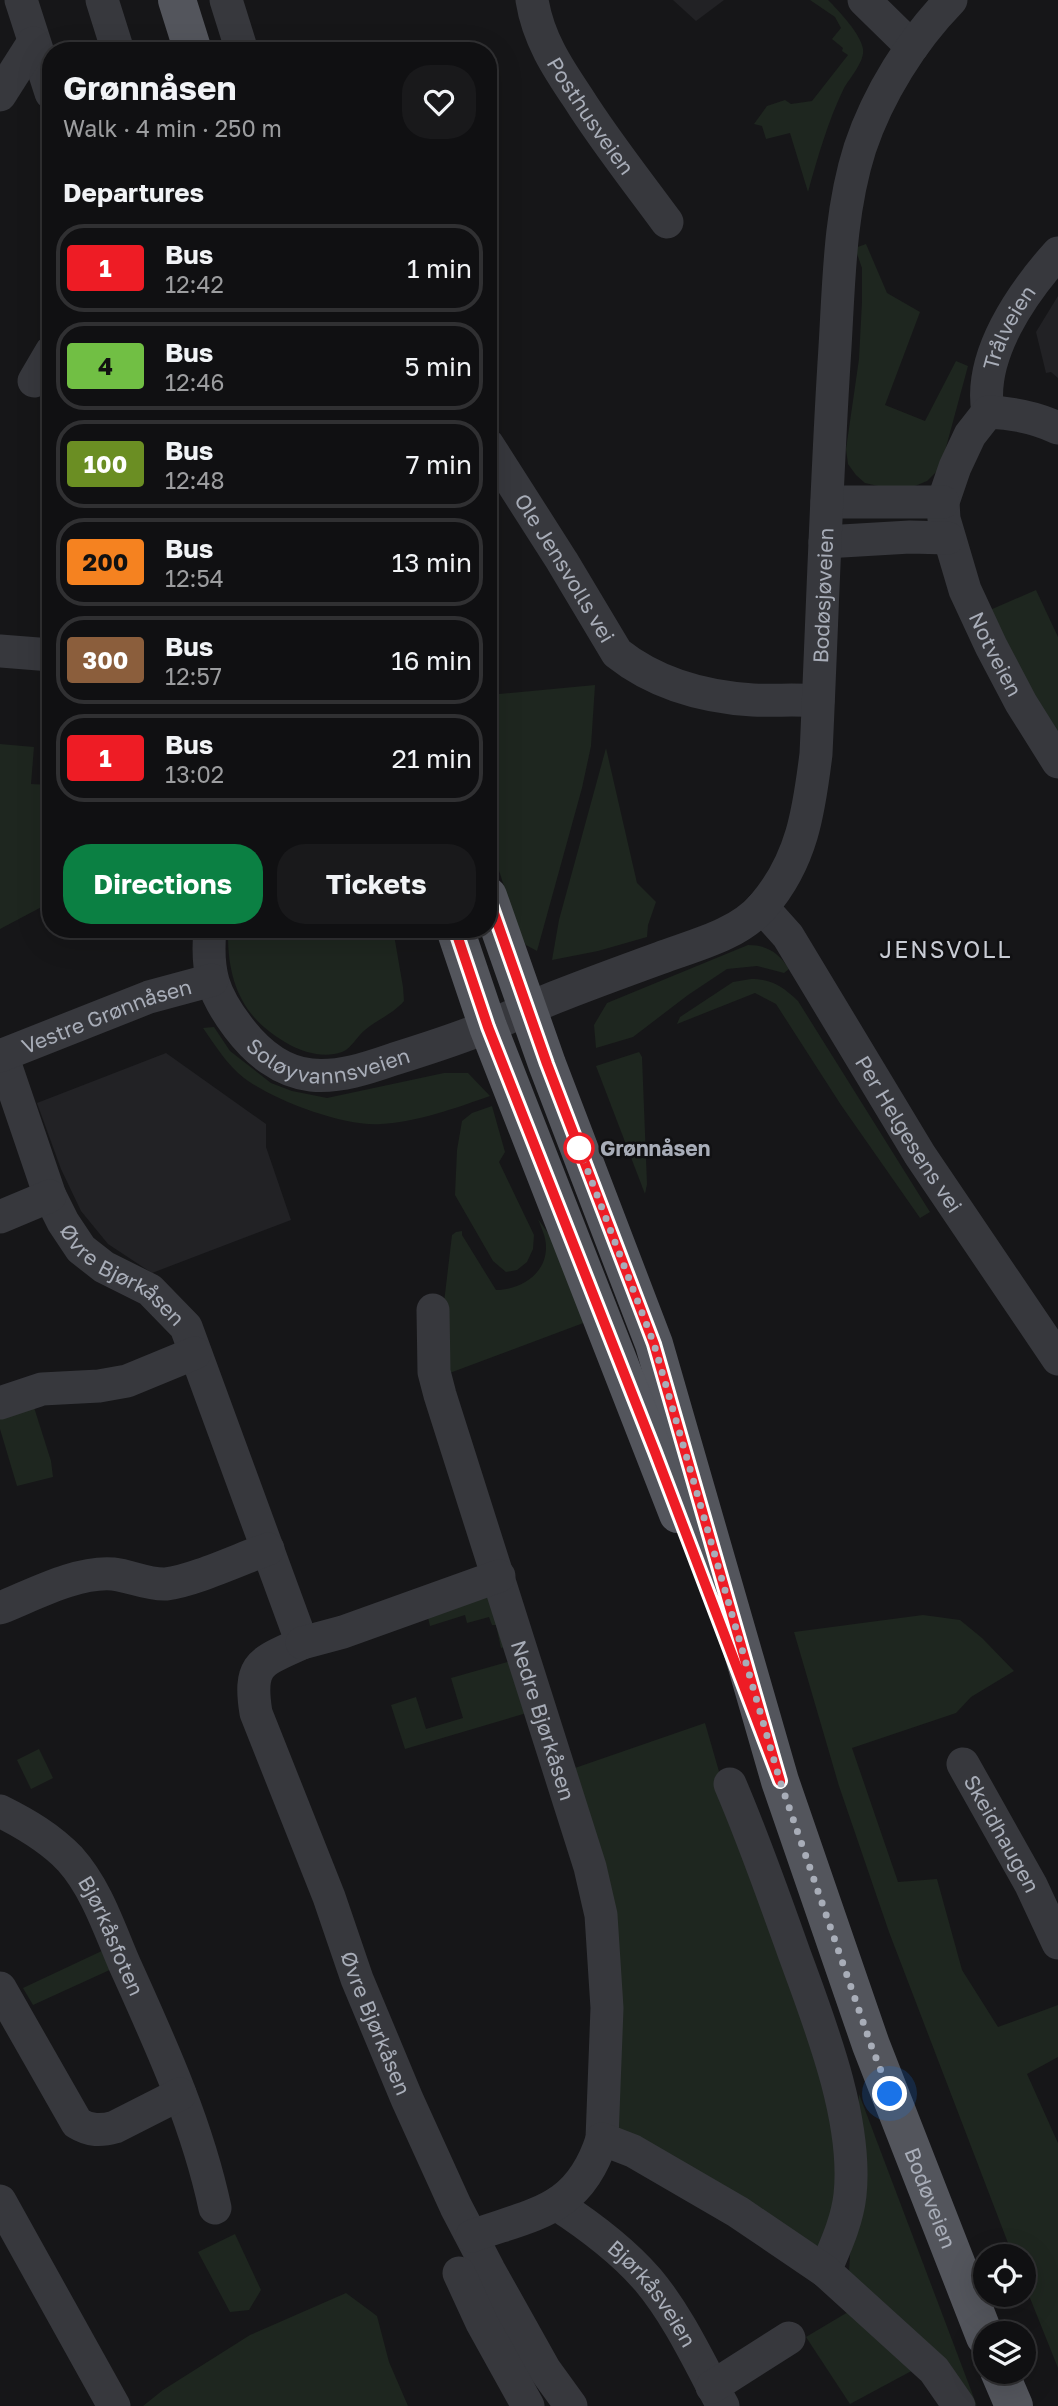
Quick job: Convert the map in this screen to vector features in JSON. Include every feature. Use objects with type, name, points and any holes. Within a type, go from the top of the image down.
[{"type":"main road","points":[[177,0],[190,42]]},
{"type":"main road","name":"Bodøveien","points":[[497,921],[654,1344],[780,1781]]},
{"type":"main road","name":"Bodøveien","points":[[458,938],[488,1027],[780,1781],[871,2045],[979,2321]]},
{"type":"main road","points":[[1005,2384],[1014,2406]]},
{"type":"street","points":[[21,0],[42,68]]},
{"type":"street","points":[[102,0],[115,42]]},
{"type":"street","points":[[226,0],[239,42]]},
{"type":"street","name":"Posthusveien","points":[[532,0],[540,33],[553,60],[591,118],[667,222]]},
{"type":"street","points":[[864,0],[912,47]]},
{"type":"street","name":"Bodøsjøveien","points":[[488,1027],[528,1009],[715,939],[762,907],[778,886],[800,844],[810,809],[818,701],[845,210],[861,147],[882,97],[912,47],[951,0]]},
{"type":"street","points":[[0,95],[33,43]]},
{"type":"street","name":"Trålveien","points":[[988,412],[985,393],[992,356],[1009,322],[1045,267],[1058,253]]},
{"type":"street","points":[[34,381],[42,367]]},
{"type":"street","points":[[827,502],[943,502],[970,435],[988,412],[1035,418],[1058,428]]},
{"type":"street","name":"Ole Jensvolls vei","points":[[497,459],[617,653],[630,664],[664,681],[714,695],[754,700],[818,701]]},
{"type":"street","name":"Notveien","points":[[943,502],[948,538],[965,590],[1021,703],[1058,761]]},
{"type":"street","points":[[825,541],[948,538]]},
{"type":"street","points":[[0,651],[42,654]]},
{"type":"street","name":"Per Helgesens vei","points":[[762,907],[788,936],[920,1154],[1058,1359]]},
{"type":"street","name":"Soløyvannsveien","points":[[210,938],[212,980],[217,997],[230,1016],[247,1039],[266,1057],[309,1075],[334,1075],[373,1066],[488,1027]]},
{"type":"street","name":"Vestre Grønnåsen","points":[[1,1056],[149,997],[212,980]]},
{"type":"street","name":"Øvre Bjørkåsen","points":[[1,1056],[50,1196],[81,1249],[104,1267],[150,1290],[186,1327],[302,1643]]},
{"type":"street","name":"Øvre Bjørkåsen","points":[[0,1217],[50,1196]]},
{"type":"street","name":"Nedre Bjørkåsen","points":[[433,1310],[434,1372],[590,1867],[601,1915],[607,2008],[602,2139],[584,2180],[556,2204],[539,2213],[472,2236]]},
{"type":"street","name":"Øvre Bjørkåsen","points":[[0,1404],[42,1390],[127,1381],[195,1353]]},
{"type":"street","points":[[0,1608],[66,1582],[92,1576],[112,1574],[147,1583],[165,1584],[268,1549]]},
{"type":"street","name":"Øvre Bjørkåsen","points":[[499,1576],[343,1632],[302,1643],[268,1659],[256,1670],[253,1691],[256,1713],[329,1897],[357,1979],[397,2075],[451,2195],[520,2328],[571,2406]]},
{"type":"street","name":"Skeidhaugen","points":[[963,1764],[1031,1885],[1058,1943]]},
{"type":"street","points":[[730,1784],[817,2016],[840,2095],[850,2161],[850,2196],[841,2231],[825,2271]]},
{"type":"street","name":"Bjørkåsfoten","points":[[0,1811],[48,1839],[71,1861],[88,1886],[105,1919],[180,2094],[208,2176],[215,2208]]},
{"type":"street","points":[[0,1988],[77,2123],[85,2128],[105,2130],[115,2127],[180,2094]]},
{"type":"street","points":[[602,2139],[633,2151],[738,2212],[825,2271],[934,2370],[959,2406]]},
{"type":"street","points":[[0,2201],[114,2406]]},
{"type":"street","name":"Bjørkåsveien","points":[[556,2204],[594,2229],[649,2281],[669,2309],[718,2397]]},
{"type":"street","points":[[459,2273],[482,2323],[528,2406]]},
{"type":"street","points":[[718,2397],[789,2339]]},
{"type":"shaded area","points":[[673,0],[724,0],[696,21]]},
{"type":"shaded area","points":[[810,0],[828,0],[854,30],[863,54],[833,113],[808,192],[790,133],[766,139],[762,126],[754,124],[767,106],[785,100],[791,104],[812,101],[848,55],[832,39],[841,28],[835,17]]},
{"type":"shaded area","points":[[866,244],[887,293],[920,312],[885,405],[925,421],[956,361],[968,366],[937,471],[927,481],[910,488],[865,483],[848,464],[846,449],[859,359],[862,302],[862,268],[855,248]]},
{"type":"shaded area","points":[[1058,296],[1058,378],[1051,372],[1046,373],[1036,332]]},
{"type":"shaded area","points":[[1036,590],[1058,637],[1058,734],[1041,709],[990,610]]},
{"type":"shaded area","points":[[595,685],[591,746],[582,788],[537,951],[526,945],[520,935],[497,865],[497,694]]},
{"type":"shaded area","points":[[0,744],[34,747],[31,784],[42,785],[42,907],[0,929]]},
{"type":"shaded area","points":[[606,748],[637,883],[656,902],[647,937],[552,960],[559,920]]},
{"type":"shaded area","points":[[228,938],[395,938],[404,1001],[365,1030],[342,1052],[322,1055],[309,1052],[274,1035],[249,1011],[235,982]]},
{"type":"shaded area","points":[[748,945],[761,946],[772,951],[789,969],[784,973],[757,966],[727,969],[633,1037],[596,1048],[594,1025],[607,1003]]},
{"type":"shaded area","points":[[765,980],[777,985],[798,1001],[930,1212],[920,1218],[841,1105],[776,1004],[755,993],[677,1024],[680,1017],[733,982]]},
{"type":"shaded area","points":[[214,1027],[230,1051],[271,1083],[292,1091],[327,1098],[444,1073],[468,1073],[490,1096],[436,1114],[395,1123],[366,1124],[329,1117],[272,1095],[244,1078],[227,1061],[203,1028]]},
{"type":"shaded area","points":[[639,1052],[642,1057],[647,1184],[645,1194],[596,1066]]},
{"type":"shaded area","points":[[166,1053],[266,1124],[266,1147],[291,1220],[152,1273],[108,1244],[81,1211],[61,1169],[37,1103]]},
{"type":"shaded area","points":[[492,1106],[505,1152],[499,1162],[534,1235],[533,1249],[527,1262],[517,1270],[506,1272],[493,1261],[455,1195],[457,1150],[462,1121],[472,1113]]},
{"type":"shaded area","points":[[538,1219],[560,1250],[586,1322],[447,1374],[443,1311],[452,1235],[462,1231],[496,1290],[505,1289],[523,1283],[542,1265],[546,1243]]},
{"type":"shaded area","points":[[32,1401],[51,1461],[53,1477],[17,1486],[0,1429],[0,1411]]},
{"type":"shaded area","points":[[489,1594],[510,1646],[501,1648],[496,1625],[492,1625],[489,1617],[467,1623],[465,1615],[430,1626],[427,1613]]},
{"type":"shaded area","points":[[923,1615],[960,1620],[1014,1671],[971,1697],[956,1713],[852,1748],[898,1882],[937,1879],[962,1970],[998,2027],[1058,2005],[1058,2057],[1027,2074],[1058,2143],[1058,2368],[1034,2307],[1036,2307],[1036,2244],[1008,2244],[889,1932],[839,1786],[794,1632]]},
{"type":"shaded area","points":[[514,1660],[530,1712],[405,1749],[391,1705],[416,1697],[426,1729],[463,1718],[451,1678]]},
{"type":"shaded area","points":[[705,1723],[729,1806],[817,2047],[841,2181],[817,2256],[614,2135],[572,1769]]},
{"type":"shaded area","points":[[39,1749],[53,1778],[31,1789],[17,1760]]},
{"type":"shaded area","points":[[106,1949],[114,1968],[33,2005],[23,1988]]},
{"type":"shaded area","points":[[859,2094],[977,2406],[849,2273]]},
{"type":"shaded area","points":[[235,2234],[261,2290],[249,2310],[230,2312],[198,2252]]},
{"type":"shaded area","points":[[346,2293],[377,2316],[389,2362],[408,2406],[143,2406],[163,2390],[250,2335]]},
{"type":"shaded area","points":[[848,2312],[917,2368],[850,2404],[806,2337]]},
{"type":"bus line","name":"1","points":[[458,938],[488,1027],[655,1452],[780,1781],[654,1344],[547,1064],[497,922]]},
{"type":"place","name":"Grønnåsen","points":[[579,1148]]},
{"type":"district","name":"JENSVOLL","points":[[946,949]]},
{"type":"route","points":[[579,1148],[654,1344],[780,1781],[890,2094]]}]
